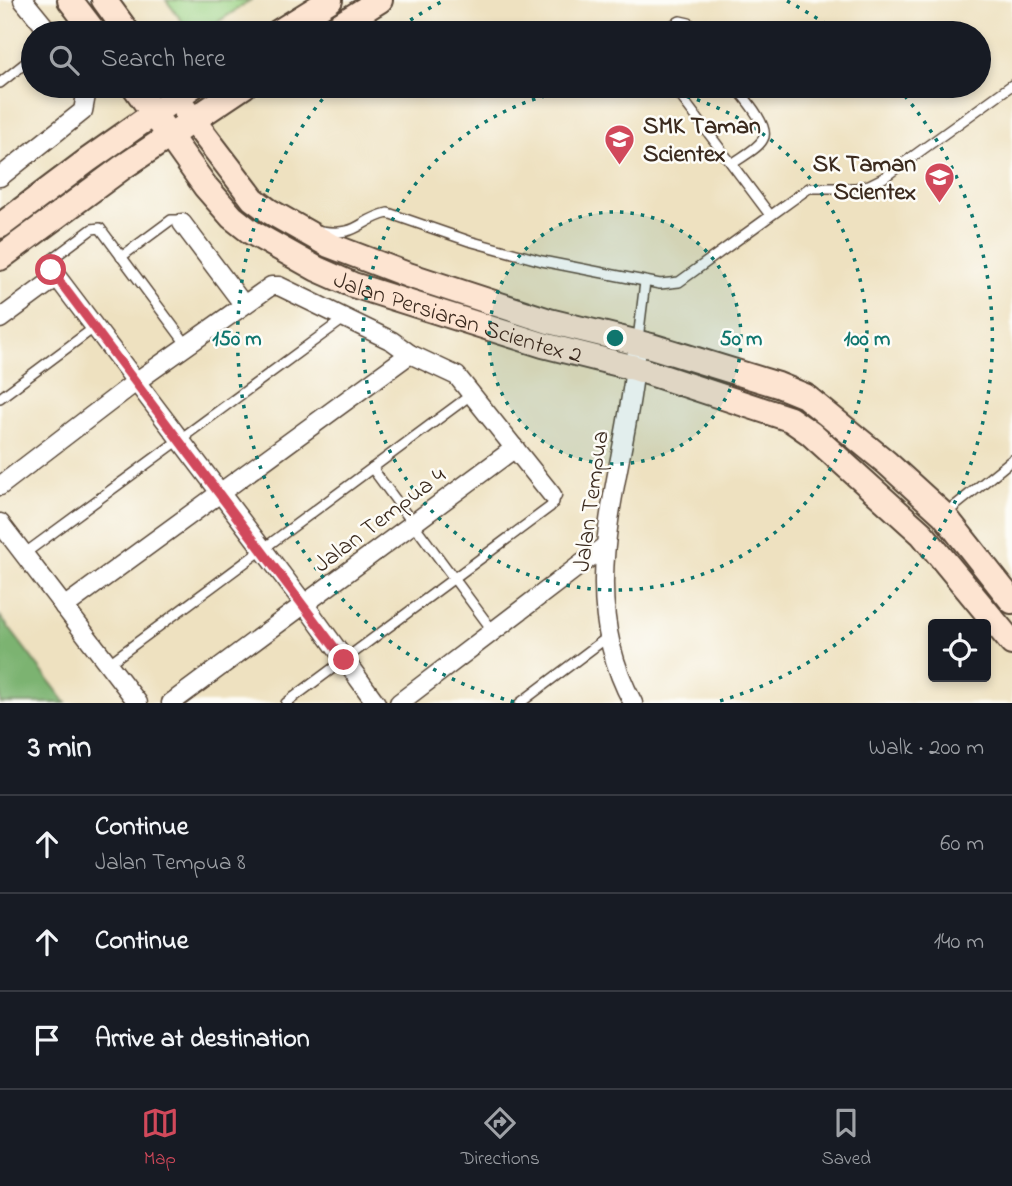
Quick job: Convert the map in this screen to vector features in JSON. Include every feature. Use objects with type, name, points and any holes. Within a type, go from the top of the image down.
[{"type":"street","points":[[23,0],[40,21]]},
{"type":"street","points":[[70,0],[86,21]]},
{"type":"street","points":[[104,0],[119,21]]},
{"type":"street","points":[[296,21],[330,0]]},
{"type":"street","points":[[346,21],[380,0]]},
{"type":"street","points":[[0,177],[83,111],[85,98]]},
{"type":"street","name":"Jalan Persiaran Scientex 2","points":[[143,98],[205,186],[232,217],[251,232],[317,269],[353,285],[543,345],[635,368],[764,409],[802,426],[922,534],[1009,634]]},
{"type":"street","points":[[0,226],[154,113],[169,98]]},
{"type":"street","name":"Jalan Persiaran Scientex 2","points":[[182,98],[191,119],[253,199],[330,245],[408,275],[549,321],[637,343],[778,385],[805,396],[887,463],[944,515],[1012,601]]},
{"type":"street","points":[[3,249],[225,98]]},
{"type":"street","points":[[228,168],[219,140],[219,124],[238,98]]},
{"type":"street","points":[[182,223],[243,304]]},
{"type":"street","points":[[0,319],[57,277],[376,703]]},
{"type":"street","points":[[0,486],[243,304],[271,286],[279,286],[457,376],[552,495]]},
{"type":"street","name":"Jalan Tempua","points":[[632,702],[609,636],[603,597],[605,546],[637,343]]},
{"type":"street","points":[[64,607],[411,354]]},
{"type":"street","name":"Jalan Tempua 4","points":[[171,703],[515,449]]},
{"type":"street","points":[[0,523],[138,703]]},
{"type":"street","points":[[399,703],[605,546]]},
{"type":"lane","points":[[0,83],[21,66]]},
{"type":"lane","points":[[287,221],[337,234],[351,231],[388,213],[469,241],[542,261],[660,285],[679,282],[809,188],[855,188],[883,178],[1012,85]]},
{"type":"lane","points":[[682,98],[770,215]]},
{"type":"lane","points":[[732,164],[763,140],[765,133],[763,124],[744,98]]},
{"type":"lane","points":[[121,257],[171,220],[182,223]]},
{"type":"lane","points":[[57,277],[49,263],[52,259],[96,227],[100,228],[187,345]]},
{"type":"lane","points":[[637,343],[645,282]]},
{"type":"lane","points":[[24,554],[345,318]]},
{"type":"lane","points":[[0,398],[95,327]]},
{"type":"lane","points":[[108,664],[472,394]]},
{"type":"lane","points":[[944,515],[1012,460]]},
{"type":"lane","points":[[372,468],[493,631]]},
{"type":"lane","points":[[286,703],[551,507],[554,502],[552,495]]},
{"type":"lane","points":[[520,703],[609,636]]},
{"type":"green space","points":[[166,0],[251,0],[219,21],[182,21]]},
{"type":"green space","points":[[0,616],[66,703],[0,703]]},
{"type":"place","name":"SMK Taman Scientex","points":[[620,166]]},
{"type":"place","name":"SK Taman Scientex","points":[[939,204]]},
{"type":"route","points":[[51,270],[344,660]]}]
